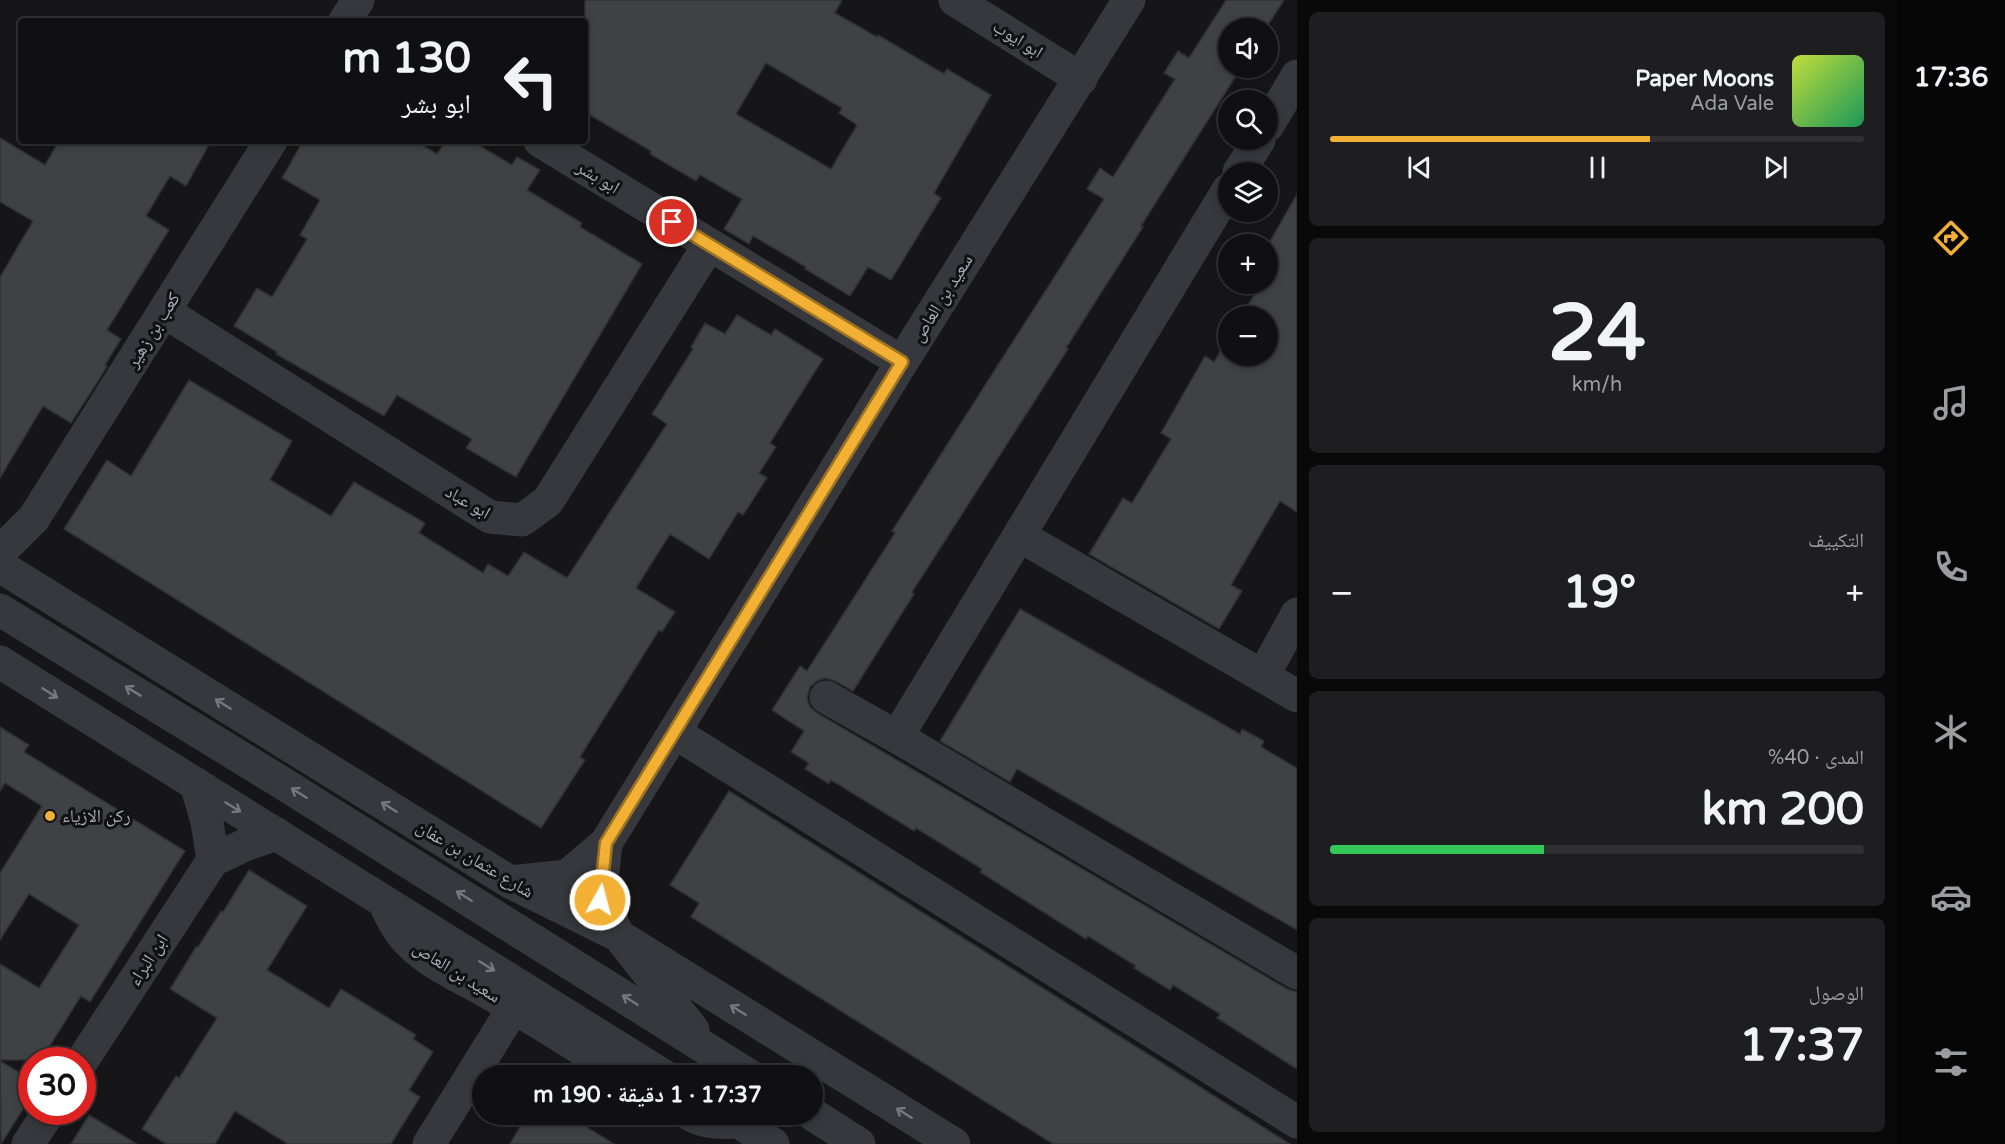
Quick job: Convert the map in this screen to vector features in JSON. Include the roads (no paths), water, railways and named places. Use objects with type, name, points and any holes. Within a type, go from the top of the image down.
[{"type":"street","points":[[347,18],[358,0]]},
{"type":"street","name":"ابو ايوب","points":[[955,0],[1081,79]]},
{"type":"street","name":"سعيد بن العاص","points":[[510,882],[567,876],[606,843],[902,362],[1129,0]]},
{"type":"street","points":[[1278,108],[1297,76]]},
{"type":"street","name":"كعب بن زهير","points":[[0,552],[34,518],[269,144]]},
{"type":"street","name":"ابو بشر","points":[[545,144],[902,362]]},
{"type":"street","points":[[897,736],[1218,207]]},
{"type":"street","name":"ابو عباد","points":[[165,312],[490,517],[522,520],[548,501],[709,245]]},
{"type":"street","name":"كعب بن زهير","points":[[34,518],[30,559],[35,587]]},
{"type":"street","points":[[1020,536],[1297,696]]},
{"type":"street","name":"شارع عثمان بن عفان","points":[[0,566],[510,882],[618,936],[954,1144]]},
{"type":"street","name":"شارع عثمان بن عفان","points":[[0,610],[279,781],[733,1065]]},
{"type":"street","points":[[1263,676],[1297,614]]},
{"type":"street","points":[[0,662],[646,1065]]},
{"type":"street","points":[[826,697],[897,736],[1297,973]]},
{"type":"street","points":[[674,732],[1297,1122]]},
{"type":"street","points":[[196,784],[207,822],[213,860],[245,845],[277,834]]},
{"type":"street","name":"سعيد بن العاص","points":[[606,843],[600,900],[618,936]]},
{"type":"street","name":"ابن البراء","points":[[91,1047],[213,860]]},
{"type":"street","name":"سعيد بن العاص","points":[[384,903],[392,919],[412,946],[426,957],[514,1007],[606,1065]]},
{"type":"street","points":[[618,936],[707,1048]]},
{"type":"street","name":"سعيد بن العاص","points":[[429,1144],[514,1007]]},
{"type":"street","points":[[823,1121],[859,1144]]},
{"type":"street","points":[[28,1144],[40,1125]]},
{"type":"street","points":[[743,1125],[772,1144]]},
{"type":"place","name":"ركن الازياء","points":[[50,816]]}]
